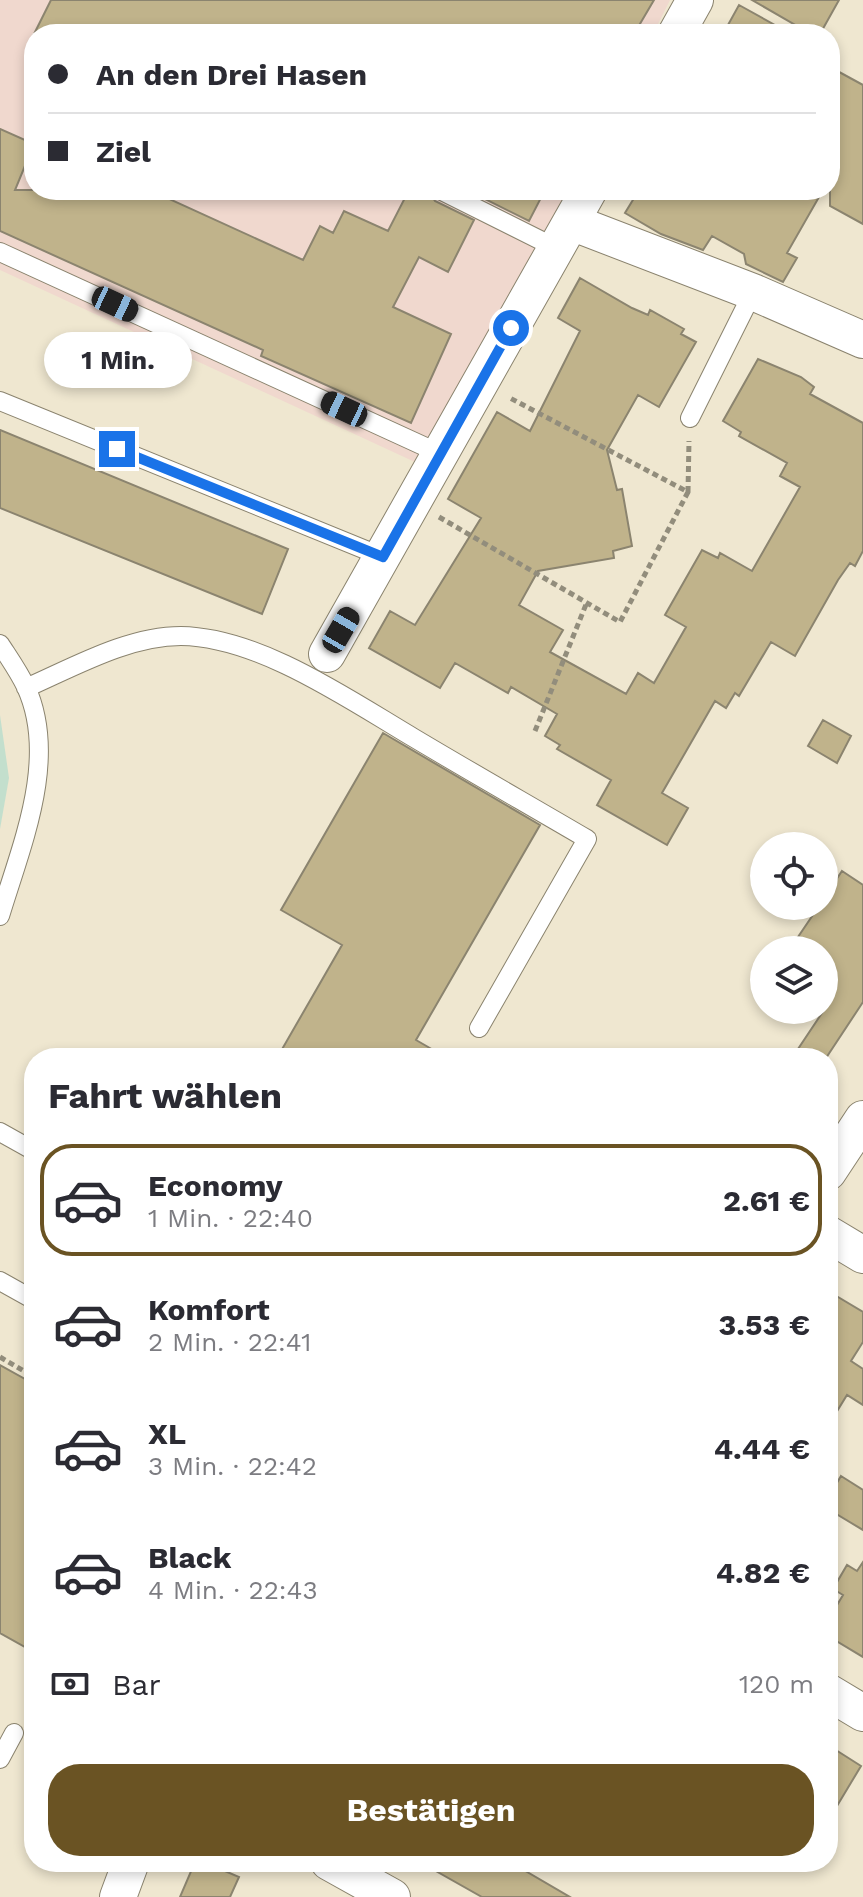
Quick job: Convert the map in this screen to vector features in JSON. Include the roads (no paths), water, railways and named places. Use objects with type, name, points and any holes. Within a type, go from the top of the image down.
[{"type":"street","points":[[682,24],[695,0]]},
{"type":"street","points":[[327,654],[583,200]]},
{"type":"street","points":[[563,235],[753,292],[863,340]]},
{"type":"street","points":[[838,1157],[863,1119]]},
{"type":"street","points":[[838,1240],[863,1255]]},
{"type":"street","points":[[838,1698],[863,1713]]},
{"type":"street","points":[[118,1897],[127,1872]]},
{"type":"street","points":[[356,1872],[378,1880]]},
{"type":"lane","points":[[467,200],[563,235]]},
{"type":"lane","points":[[0,252],[441,454]]},
{"type":"lane","points":[[690,418],[753,292]]},
{"type":"lane","points":[[0,401],[383,557]]},
{"type":"lane","points":[[26,688],[145,640],[181,636],[221,642],[273,660],[353,702],[587,839],[479,1028]]},
{"type":"lane","points":[[0,644],[26,688],[35,718],[38,751],[34,802],[0,916]]},
{"type":"lane","points":[[0,1132],[24,1145]]},
{"type":"lane","points":[[0,1281],[24,1294]]},
{"type":"lane","points":[[0,1759],[14,1733]]}]
